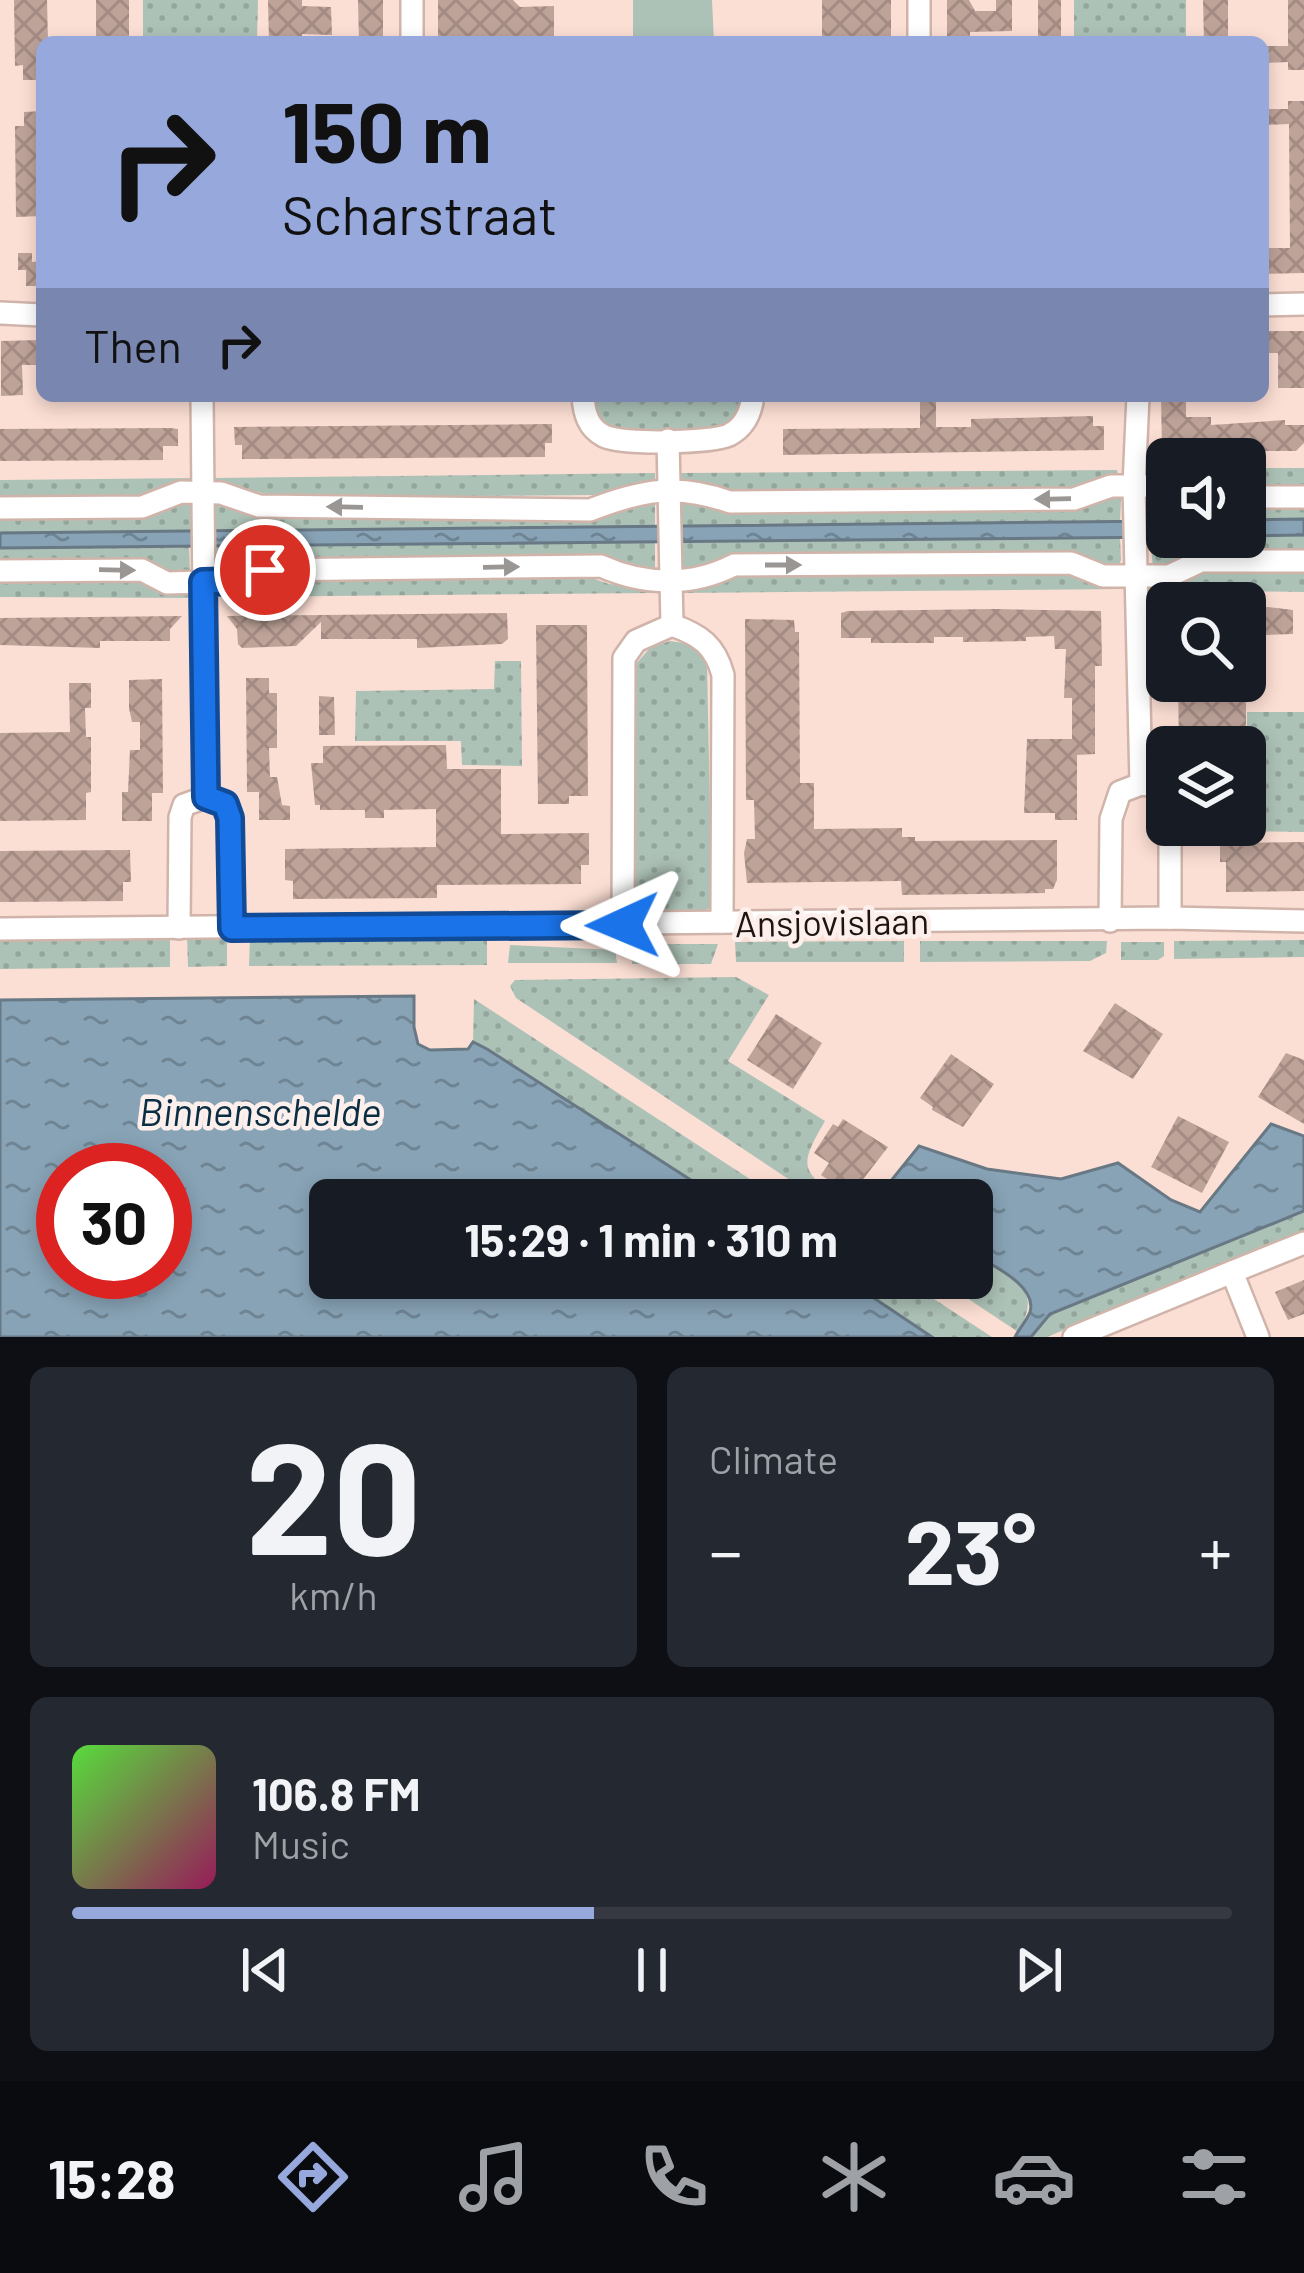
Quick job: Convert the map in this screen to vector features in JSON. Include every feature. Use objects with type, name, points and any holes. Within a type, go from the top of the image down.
[{"type":"street","points":[[412,0],[412,36]]},
{"type":"street","points":[[919,0],[919,36]]},
{"type":"street","points":[[1269,305],[1304,304]]},
{"type":"street","points":[[0,313],[36,315]]},
{"type":"street","points":[[202,402],[206,797]]},
{"type":"street","points":[[584,402],[586,416],[600,434],[622,440],[730,434],[750,414],[752,402]]},
{"type":"street","points":[[1138,402],[1134,485],[1142,784]]},
{"type":"street","points":[[668,440],[672,625]]},
{"type":"street","points":[[0,508],[142,507],[181,492],[202,492],[259,506],[590,510],[635,492],[698,490],[730,502],[1032,500],[1074,499],[1111,486],[1146,485]]},
{"type":"street","points":[[1266,497],[1304,496]]},
{"type":"street","points":[[0,571],[142,570],[167,583],[240,581],[265,570],[601,566],[632,580],[669,580],[708,579],[734,566],[756,565],[1071,562],[1103,576],[1169,576],[1201,561],[1304,561]]},
{"type":"street","points":[[672,625],[708,643],[723,675],[722,922]]},
{"type":"street","points":[[623,925],[624,658],[636,641],[672,625]]},
{"type":"street","points":[[1110,921],[1111,819],[1120,792],[1146,785]]},
{"type":"street","points":[[179,928],[180,817],[184,806],[206,797],[225,804],[230,818],[232,928]]},
{"type":"street","points":[[1170,846],[1170,918]]},
{"type":"street","name":"Ansjovislaan","points":[[0,929],[1170,918],[1304,921]]},
{"type":"street","points":[[1075,1337],[1304,1243]]},
{"type":"street","points":[[1232,1272],[1258,1337]]},
{"type":"green space","points":[[143,0],[258,0],[257,36],[143,36]]},
{"type":"green space","points":[[633,0],[712,0],[714,36],[633,36]]},
{"type":"green space","points":[[1074,0],[1186,0],[1186,36],[1074,36]]},
{"type":"green space","points":[[593,402],[745,402],[743,412],[725,429],[621,435],[595,418]]},
{"type":"green space","points":[[1266,468],[1304,468],[1304,488],[1266,488]]},
{"type":"green space","points":[[1117,470],[1118,475],[1074,490],[727,493],[681,483],[681,473]]},
{"type":"green space","points":[[655,473],[655,482],[599,495],[285,498],[216,483],[215,478]]},
{"type":"green space","points":[[195,478],[195,482],[134,498],[0,501],[0,480]]},
{"type":"green space","points":[[1116,492],[1121,500],[1120,521],[681,526],[681,499]]},
{"type":"green space","points":[[196,497],[196,531],[0,533],[0,516]]},
{"type":"green space","points":[[221,500],[655,501],[655,526],[216,530],[216,506]]},
{"type":"green space","points":[[1304,502],[1304,519],[1266,520],[1266,503]]},
{"type":"green space","points":[[1266,535],[1304,535],[1304,554],[1266,558]]},
{"type":"green space","points":[[1120,538],[1117,569],[681,573],[681,541]]},
{"type":"green space","points":[[655,542],[655,574],[227,577],[217,571],[216,546]]},
{"type":"green space","points":[[189,547],[190,571],[184,577],[0,566],[0,548]]},
{"type":"green space","points":[[1152,558],[1261,558],[1153,568]]},
{"type":"green space","points":[[1304,567],[1304,592],[1266,591],[1266,582],[1154,582],[1195,569]]},
{"type":"green space","points":[[1048,570],[1084,574],[1125,589],[681,593],[681,588],[741,573]]},
{"type":"green space","points":[[270,574],[586,576],[609,584],[655,588],[655,593],[224,597],[223,589]]},
{"type":"green space","points":[[131,579],[196,592],[196,598],[0,597],[0,580]]},
{"type":"green space","points":[[670,641],[692,647],[707,663],[712,907],[682,915],[649,910],[634,899],[635,665],[650,648]]},
{"type":"green space","points":[[495,661],[521,661],[522,766],[462,765],[461,741],[355,741],[356,691],[494,689]]},
{"type":"green space","points":[[1247,712],[1304,712],[1304,832],[1266,831],[1266,726],[1247,726]]},
{"type":"green space","points":[[487,933],[487,965],[249,966],[250,936]]},
{"type":"green space","points":[[227,935],[227,966],[188,967],[187,936]]},
{"type":"green space","points":[[170,936],[170,967],[0,969],[0,938]]},
{"type":"green space","points":[[1304,940],[1304,957],[1174,959],[1174,941]]},
{"type":"green space","points":[[904,941],[904,962],[736,962],[735,942]]},
{"type":"green space","points":[[920,941],[1107,941],[1106,953],[1090,961],[920,962]]},
{"type":"green space","points":[[1121,942],[1164,942],[1164,956],[1121,960]]},
{"type":"green space","points":[[631,944],[718,944],[711,964],[632,964]]},
{"type":"green space","points":[[510,945],[615,950],[617,963],[508,963]]},
{"type":"green space","points":[[736,977],[769,995],[728,1061],[825,1121],[808,1159],[816,1179],[788,1179],[516,998],[510,986],[515,980]]},
{"type":"green space","points":[[474,999],[750,1179],[689,1179],[473,1042]]},
{"type":"green space","points":[[1304,1211],[1304,1230],[1047,1337],[1031,1337],[1050,1314]]},
{"type":"green space","points":[[993,1266],[1026,1292],[1026,1316],[1018,1332],[968,1299],[993,1299]]},
{"type":"green space","points":[[875,1299],[934,1299],[992,1337],[932,1337]]},
{"type":"water","points":[[1304,519],[1304,535],[1266,536],[1266,520]]},
{"type":"water","points":[[1146,521],[1146,537],[0,548],[0,533]]},
{"type":"water","name":"Binnenschelde","points":[[414,996],[418,1044],[430,1050],[468,1049],[473,1042],[689,1179],[309,1179],[309,1299],[875,1299],[932,1337],[0,1337],[0,1000]]},
{"type":"water","points":[[1271,1124],[1304,1136],[1304,1211],[1050,1314],[1031,1337],[1015,1337],[1031,1302],[1020,1284],[993,1266],[993,1179],[892,1179],[919,1146],[987,1169],[1061,1179],[1118,1163],[1171,1200],[1200,1212]]},
{"type":"building","points":[[14,0],[47,0],[48,36],[36,36],[36,80],[23,80],[23,65],[15,66]]},
{"type":"building","points":[[96,0],[129,0],[129,36],[96,36]]},
{"type":"building","points":[[268,0],[302,0],[302,6],[331,7],[332,35],[269,36]]},
{"type":"building","points":[[358,0],[383,0],[383,36],[359,36]]},
{"type":"building","points":[[438,0],[513,0],[520,7],[554,6],[554,36],[438,36]]},
{"type":"building","points":[[822,0],[891,0],[891,36],[822,36]]},
{"type":"building","points":[[947,0],[969,0],[975,11],[996,11],[996,0],[1012,0],[1012,31],[947,36]]},
{"type":"building","points":[[1038,0],[1061,0],[1061,36],[1038,36]]},
{"type":"building","points":[[1203,0],[1228,0],[1228,36],[1204,36]]},
{"type":"building","points":[[1288,0],[1304,0],[1304,70],[1288,70],[1288,62],[1269,63],[1269,46],[1288,46]]},
{"type":"building","points":[[1288,101],[1304,101],[1304,273],[1269,274],[1269,248],[1290,248],[1289,124],[1269,125],[1269,109],[1288,109]]},
{"type":"building","points":[[36,111],[36,216],[16,217],[15,126],[24,126],[24,112]]},
{"type":"building","points":[[18,253],[32,253],[36,286],[26,286],[26,270],[18,270]]},
{"type":"building","points":[[1269,331],[1304,331],[1304,388],[1278,388],[1278,353],[1269,353]]},
{"type":"building","points":[[36,340],[36,365],[22,365],[23,395],[1,396],[1,341]]},
{"type":"building","points":[[920,402],[936,402],[936,427],[971,427],[971,419],[1093,416],[1093,426],[1104,426],[1104,450],[783,455],[783,429],[920,428]]},
{"type":"building","points":[[1161,402],[1186,402],[1186,417],[1211,417],[1211,425],[1285,420],[1285,425],[1304,425],[1304,443],[1296,451],[1266,451],[1266,438],[1162,438]]},
{"type":"building","points":[[552,424],[552,443],[545,443],[545,457],[242,459],[234,427]]},
{"type":"building","points":[[0,429],[178,429],[178,446],[163,446],[163,460],[0,461]]},
{"type":"building","points":[[1266,607],[1293,610],[1293,634],[1266,635]]},
{"type":"building","points":[[848,611],[1101,611],[1102,666],[1095,666],[1095,754],[1077,755],[1077,820],[1055,820],[1055,813],[1024,813],[1027,739],[1072,739],[1072,698],[1064,698],[1066,649],[1055,649],[1054,636],[963,642],[963,637],[934,637],[934,643],[841,638],[841,613]]},
{"type":"building","points":[[507,613],[508,639],[502,644],[417,648],[417,639],[321,639],[321,622],[296,646],[242,648],[227,616]]},
{"type":"building","points":[[182,616],[170,629],[170,641],[100,641],[100,648],[0,645],[0,618]]},
{"type":"building","points":[[745,619],[794,620],[795,632],[799,632],[800,783],[814,783],[814,829],[902,828],[902,837],[915,837],[915,841],[1057,840],[1053,889],[1045,893],[902,895],[901,881],[747,883],[744,853],[747,839],[755,839],[754,800],[746,800]]},
{"type":"building","points":[[536,625],[587,625],[588,796],[569,796],[569,804],[538,804]]},
{"type":"building","points":[[246,678],[269,678],[269,693],[277,693],[277,748],[269,748],[270,777],[277,777],[282,805],[290,806],[290,820],[259,820],[259,792],[247,792]]},
{"type":"building","points":[[162,679],[163,793],[152,793],[152,821],[122,821],[130,750],[140,750],[140,722],[132,722],[129,708],[129,680]]},
{"type":"building","points":[[69,683],[91,683],[91,708],[85,708],[86,737],[91,737],[86,820],[0,821],[0,733],[70,732]]},
{"type":"building","points":[[319,696],[334,697],[335,735],[319,735]]},
{"type":"building","points":[[1178,702],[1246,702],[1246,726],[1179,726]]},
{"type":"building","points":[[446,745],[447,769],[501,769],[501,834],[589,833],[589,865],[581,865],[581,884],[437,885],[437,898],[293,899],[293,881],[285,880],[285,849],[436,847],[436,809],[384,810],[384,818],[365,818],[365,810],[320,810],[315,805],[311,763],[323,763],[323,746]]},
{"type":"building","points":[[1304,842],[1304,891],[1226,892],[1226,862],[1220,862],[1220,846]]},
{"type":"building","points":[[130,850],[131,882],[123,882],[123,901],[0,902],[0,851]]},
{"type":"building","points":[[1115,1003],[1163,1034],[1133,1079],[1083,1051]]},
{"type":"building","points":[[776,1014],[822,1043],[793,1089],[747,1060]]},
{"type":"building","points":[[1286,1053],[1304,1060],[1304,1124],[1258,1097]]},
{"type":"building","points":[[951,1054],[994,1084],[963,1127],[920,1098]]},
{"type":"building","points":[[1178,1116],[1229,1142],[1202,1193],[1151,1167]]},
{"type":"building","points":[[843,1119],[888,1147],[863,1179],[821,1175],[829,1163],[814,1153],[833,1124],[838,1127]]},
{"type":"building","points":[[1304,1280],[1304,1314],[1288,1320],[1275,1292]]},
{"type":"route","points":[[265,570],[240,581],[203,582],[206,797],[225,804],[230,818],[232,928],[623,925]]}]
